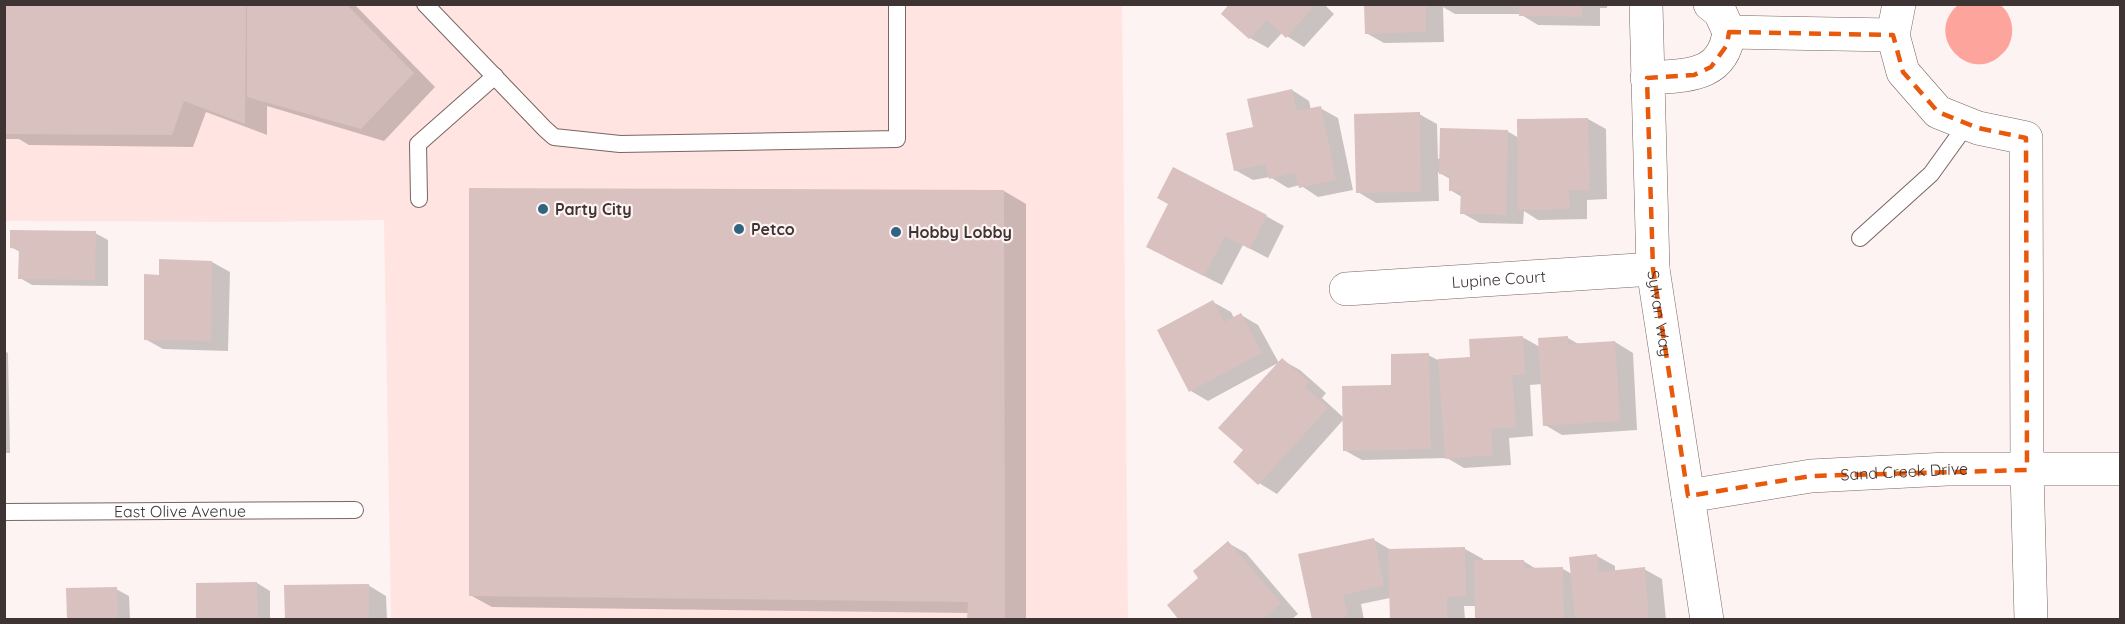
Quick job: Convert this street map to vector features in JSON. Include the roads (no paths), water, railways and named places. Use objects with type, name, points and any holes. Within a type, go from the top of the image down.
[{"type":"street","name":"Sylvan Way","points":[[1646,4],[1653,269],[1707,620]]},
{"type":"street","points":[[1647,78],[1694,75],[1711,67],[1727,45],[1729,32],[1720,12],[1710,4]]},
{"type":"street","points":[[1729,32],[1896,20],[1903,72],[1938,112],[1967,124],[2026,138],[2027,470],[2031,620]]},
{"type":"street","name":"Lupine Court","points":[[1346,289],[1653,269]]},
{"type":"street","name":"Sand Creek Drive","points":[[1688,496],[1811,476],[1947,469],[2121,469]]},
{"type":"lane","points":[[425,4],[554,137],[621,144],[897,139],[897,4]]},
{"type":"lane","points":[[419,199],[418,144],[495,76]]},
{"type":"lane","points":[[1860,238],[1931,174],[1967,124]]},
{"type":"lane","name":"East Olive Avenue","points":[[4,512],[355,510]]},
{"type":"place","name":"Party City","points":[[543,209]]},
{"type":"place","name":"Petco","points":[[739,229]]},
{"type":"place","name":"Hobby Lobby","points":[[896,232]]}]
